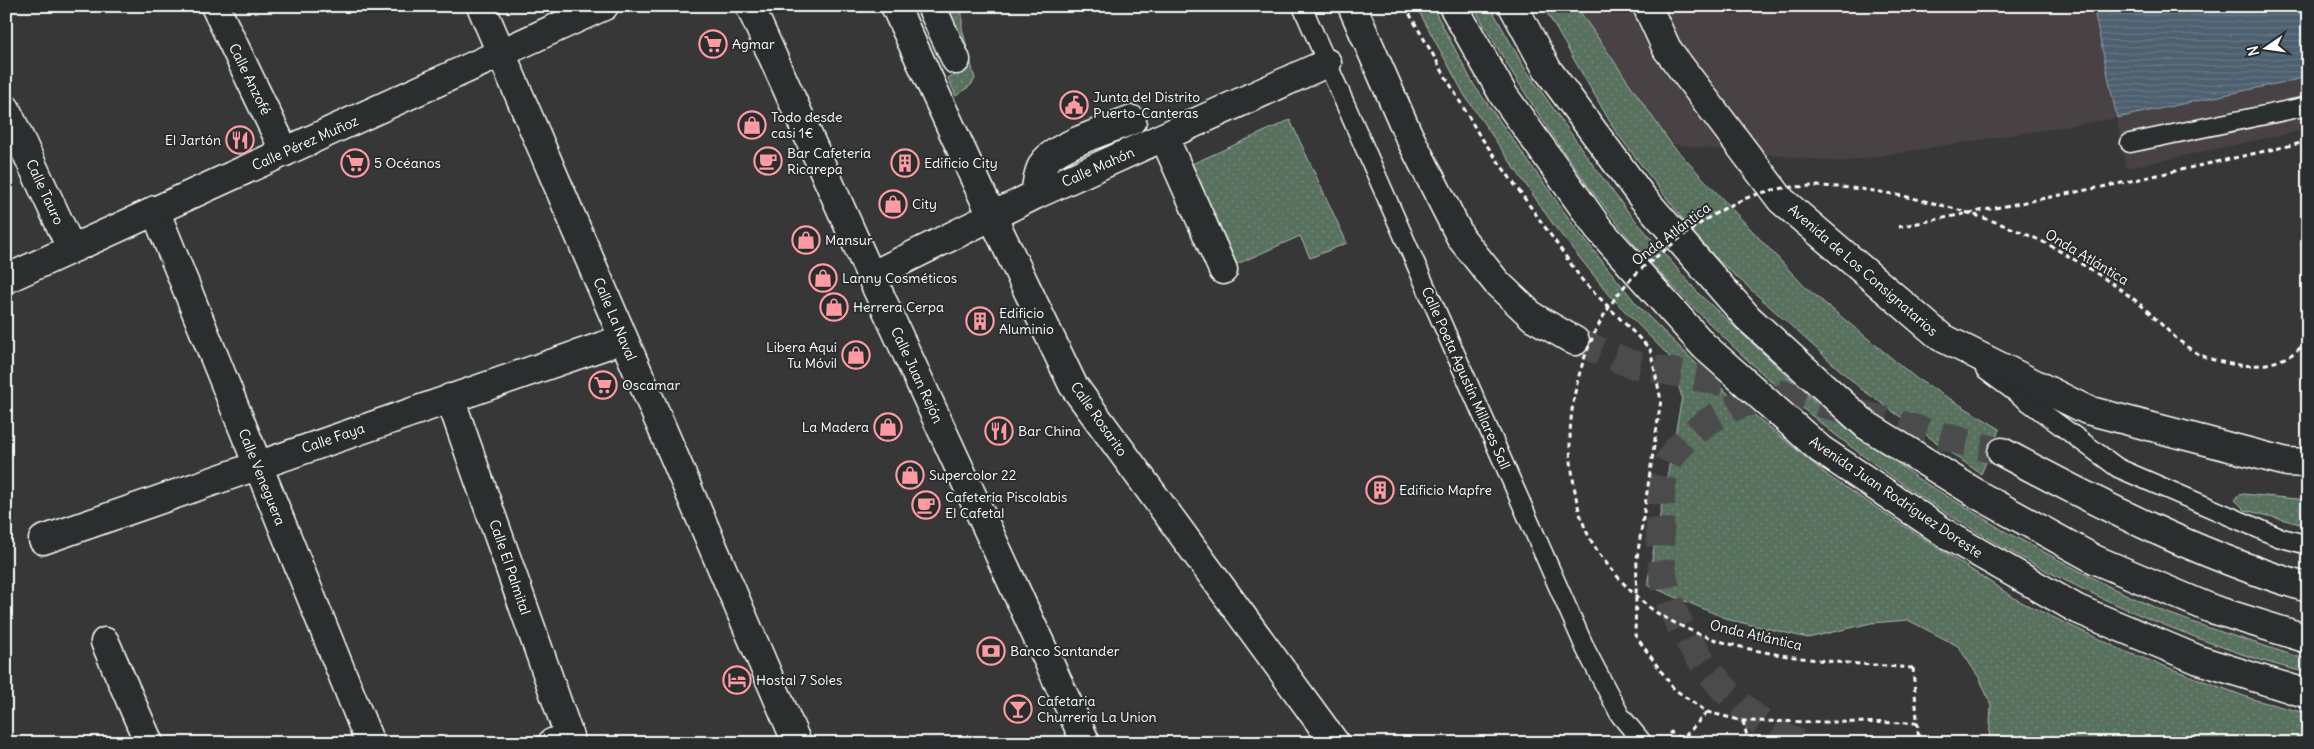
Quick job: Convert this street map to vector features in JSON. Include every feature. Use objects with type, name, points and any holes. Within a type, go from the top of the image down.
[{"type":"main road","name":"Calle Anzofé","points":[[216,6],[285,152]]},
{"type":"main road","name":"Calle La Naval","points":[[481,6],[797,743]]},
{"type":"main road","name":"Calle Pérez Muñoz","points":[[6,279],[604,6]]},
{"type":"main road","name":"Calle Juan Rejón","points":[[750,6],[1084,742]]},
{"type":"main road","name":"Calle Rosarito","points":[[895,6],[1073,385],[1335,743]]},
{"type":"main road","points":[[931,6],[956,60]]},
{"type":"main road","points":[[1352,6],[1408,134],[1461,238],[1497,283],[1533,317],[1575,341]]},
{"type":"main road","name":"Avenida Juan Rodríguez Doreste","points":[[1453,6],[1504,96],[1599,229],[1704,346],[1820,449],[1951,537],[2077,609],[2199,660],[2308,694]]},
{"type":"main road","points":[[1513,6],[1547,69],[1642,196],[1748,318],[1866,425],[1982,497],[2096,560],[2212,609],[2308,638]]},
{"type":"main road","name":"Avenida de Los Consignatarios","points":[[1647,6],[1667,49],[1781,200],[1941,337],[2087,410],[2287,462],[2308,463]]},
{"type":"main road","name":"Calle Mahón","points":[[871,276],[1035,195],[1328,63]]},
{"type":"main road","name":"Calle Tauro","points":[[6,109],[71,248]]},
{"type":"main road","points":[[1035,195],[1038,174],[1046,159],[1065,148],[1132,120]]},
{"type":"main road","points":[[1164,137],[1223,270]]},
{"type":"main road","name":"Calle Veneguera","points":[[155,210],[370,743]]},
{"type":"main road","name":"Calle Faya","points":[[43,540],[257,464],[623,339]]},
{"type":"main road","name":"Calle El Palmital","points":[[450,398],[560,739]]},
{"type":"main road","points":[[2002,452],[2154,530],[2196,548],[2308,588]]},
{"type":"main road","points":[[105,642],[149,743]]},
{"type":"lane","name":"Calle Poeta Agustín Millares Sall","points":[[1302,6],[1586,650],[1620,715],[1642,743]]},
{"type":"lane","points":[[2130,143],[2308,106]]},
{"type":"lane","points":[[1941,337],[2118,468],[2278,537],[2308,545]]},
{"type":"path","points":[[1404,6],[1478,134],[1582,280],[1650,349],[1661,400],[1637,558],[1635,635],[1674,689],[1707,712],[1743,721],[1919,723],[1919,743]]},
{"type":"path","points":[[1898,227],[2107,186],[2307,142],[2308,150]]},
{"type":"path","name":"Onda Atlántica","points":[[1919,723],[1913,668],[1799,658],[1766,652],[1698,633],[1667,619],[1646,605],[1603,560],[1590,540],[1580,516],[1573,480],[1570,443],[1572,410],[1590,345],[1607,309],[1626,284],[1644,266],[1717,214],[1740,201],[1765,192],[1793,186],[1835,186],[1875,190],[1949,208],[1996,223],[2050,246],[2128,294],[2176,337],[2206,358],[2232,365],[2256,367],[2278,361],[2300,349],[2308,340]]},
{"type":"path","points":[[1681,741],[1707,712]]},
{"type":"path","points":[[1743,721],[1746,736],[1766,743]]},
{"type":"path","points":[[1671,732],[1686,743]]},
{"type":"shaded area","points":[[1576,6],[2092,6],[2117,118],[1840,162],[1671,144]]},
{"type":"shaded area","points":[[2308,77],[2308,129],[2126,168],[2117,118]]},
{"type":"green space","points":[[940,6],[962,6],[962,28],[975,79],[971,85],[956,96],[948,78],[969,68]]},
{"type":"green space","points":[[1416,6],[1432,6],[1474,85],[1577,230],[1639,307],[1719,386],[1831,478],[2019,601],[2124,651],[2252,699],[2308,714],[2308,743],[1989,742],[1991,705],[1980,679],[1958,646],[1908,620],[1871,623],[1808,638],[1730,620],[1647,585],[1682,397],[1669,356],[1612,298],[1555,227],[1465,96]]},
{"type":"green space","points":[[1473,6],[1490,6],[1524,67],[1593,165],[1625,208],[1699,294],[1817,403],[1917,478],[2006,532],[2112,588],[2165,612],[2308,660],[2308,673],[2256,659],[2189,635],[2108,601],[2045,570],[1926,500],[1869,460],[1814,417],[1761,372],[1710,324],[1634,244],[1590,188],[1548,129],[1509,68]]},
{"type":"green space","points":[[1543,6],[1576,6],[1671,144],[1805,287],[1917,379],[2000,429],[1981,474],[1860,388],[1706,249],[1616,132]]},
{"type":"green space","points":[[1290,120],[1347,243],[1310,258],[1300,236],[1237,264],[1192,164]]},
{"type":"green space","points":[[2243,494],[2308,500],[2308,526],[2245,510],[2235,500],[2237,496]]},
{"type":"water","points":[[2093,6],[2308,6],[2308,77],[2117,118]]},
{"type":"tunnel","points":[[1575,341],[1631,364],[1801,398],[2002,452]]},
{"type":"tunnel","points":[[1798,743],[1778,733],[1740,705],[1723,688],[1693,648],[1672,608],[1665,586],[1660,518],[1662,484],[1666,467],[1681,444],[1699,428],[1730,409],[1752,401],[1801,398]]},
{"type":"place","name":"Agmar","points":[[713,44]]},
{"type":"place","name":"Junta del Distrito Puerto-Canteras","points":[[1074,105]]},
{"type":"place","name":"Todo desde casi 1€","points":[[752,125]]},
{"type":"place","name":"El Jartón","points":[[240,140]]},
{"type":"place","name":"Bar Cafetería Ricarepa","points":[[768,161]]},
{"type":"place","name":"5 Océanos","points":[[355,163]]},
{"type":"place","name":"Edificio City","points":[[905,163]]},
{"type":"place","name":"City","points":[[893,204]]},
{"type":"place","name":"Mansur","points":[[806,240]]},
{"type":"place","name":"Lanny Cosméticos","points":[[823,278]]},
{"type":"place","name":"Herrera Cerpa","points":[[834,307]]},
{"type":"place","name":"Edificio Aluminio","points":[[980,321]]},
{"type":"place","name":"Libera Aquí Tu Móvil","points":[[856,355]]},
{"type":"place","name":"Oscamar","points":[[603,385]]},
{"type":"place","name":"La Madera","points":[[888,427]]},
{"type":"place","name":"Bar China","points":[[999,431]]},
{"type":"place","name":"Supercolor 22","points":[[910,475]]},
{"type":"place","name":"Edificio Mapfre","points":[[1380,490]]},
{"type":"place","name":"Cafetería Piscolabis El Cafetal","points":[[926,505]]},
{"type":"place","name":"Banco Santander","points":[[991,651]]},
{"type":"place","name":"Hostal 7 Soles","points":[[737,680]]},
{"type":"place","name":"Cafetaria Churreria La Union","points":[[1018,709]]}]
